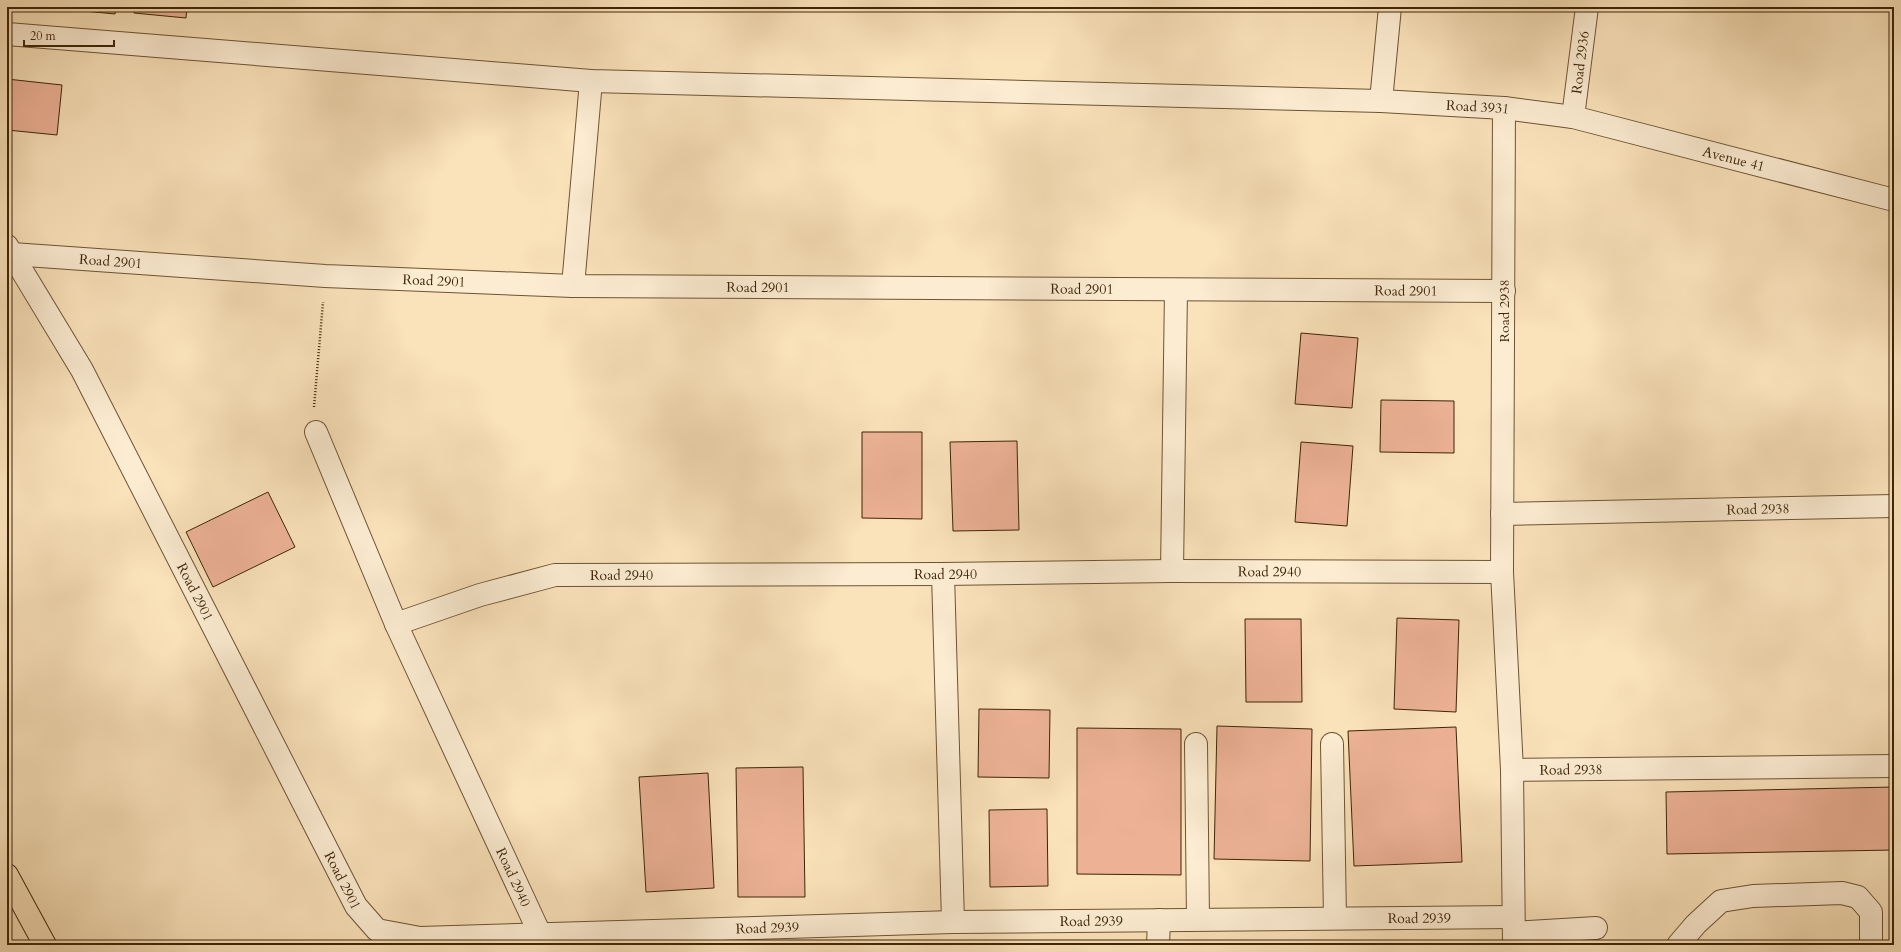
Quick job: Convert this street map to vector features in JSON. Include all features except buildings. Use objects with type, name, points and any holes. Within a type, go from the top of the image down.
[{"type":"main road","points":[[7,875],[45,945]]},
{"type":"street","points":[[7,34],[591,81],[1381,101],[1390,7]]},
{"type":"street","name":"Road 2936","points":[[1573,117],[1587,7]]},
{"type":"street","points":[[573,286],[591,81]]},
{"type":"street","name":"Road 3931","points":[[1381,101],[1504,108],[1573,117]]},
{"type":"street","name":"Road 2938","points":[[1504,108],[1502,572],[1512,770],[1514,932]]},
{"type":"street","name":"Avenue 41","points":[[1573,117],[1894,200]]},
{"type":"street","name":"Road 2901","points":[[10,250],[325,276],[573,286],[1504,291]]},
{"type":"street","name":"Road 2901","points":[[10,250],[82,370],[356,906],[377,930]]},
{"type":"street","points":[[1172,571],[1176,290]]},
{"type":"street","name":"Road 2940","points":[[316,432],[396,624],[540,934]]},
{"type":"street","name":"Road 2938","points":[[1502,514],[1894,506]]},
{"type":"street","name":"Road 2940","points":[[396,624],[480,595],[555,575],[943,574],[1172,571],[1502,572]]},
{"type":"street","points":[[943,574],[953,922]]},
{"type":"street","points":[[1196,744],[1198,919]]},
{"type":"street","points":[[1332,744],[1335,918]]},
{"type":"street","name":"Road 2938","points":[[1512,770],[1894,766]]},
{"type":"street","points":[[1678,945],[1696,924],[1721,901],[1753,896],[1842,893],[1858,897],[1870,912],[1871,945]]},
{"type":"street","name":"Road 2939","points":[[377,930],[420,938],[953,922],[1335,918],[1514,932],[1596,928]]},
{"type":"street","points":[[1158,920],[1158,945]]},
{"type":"path","points":[[316,432],[314,413],[325,276]]}]
